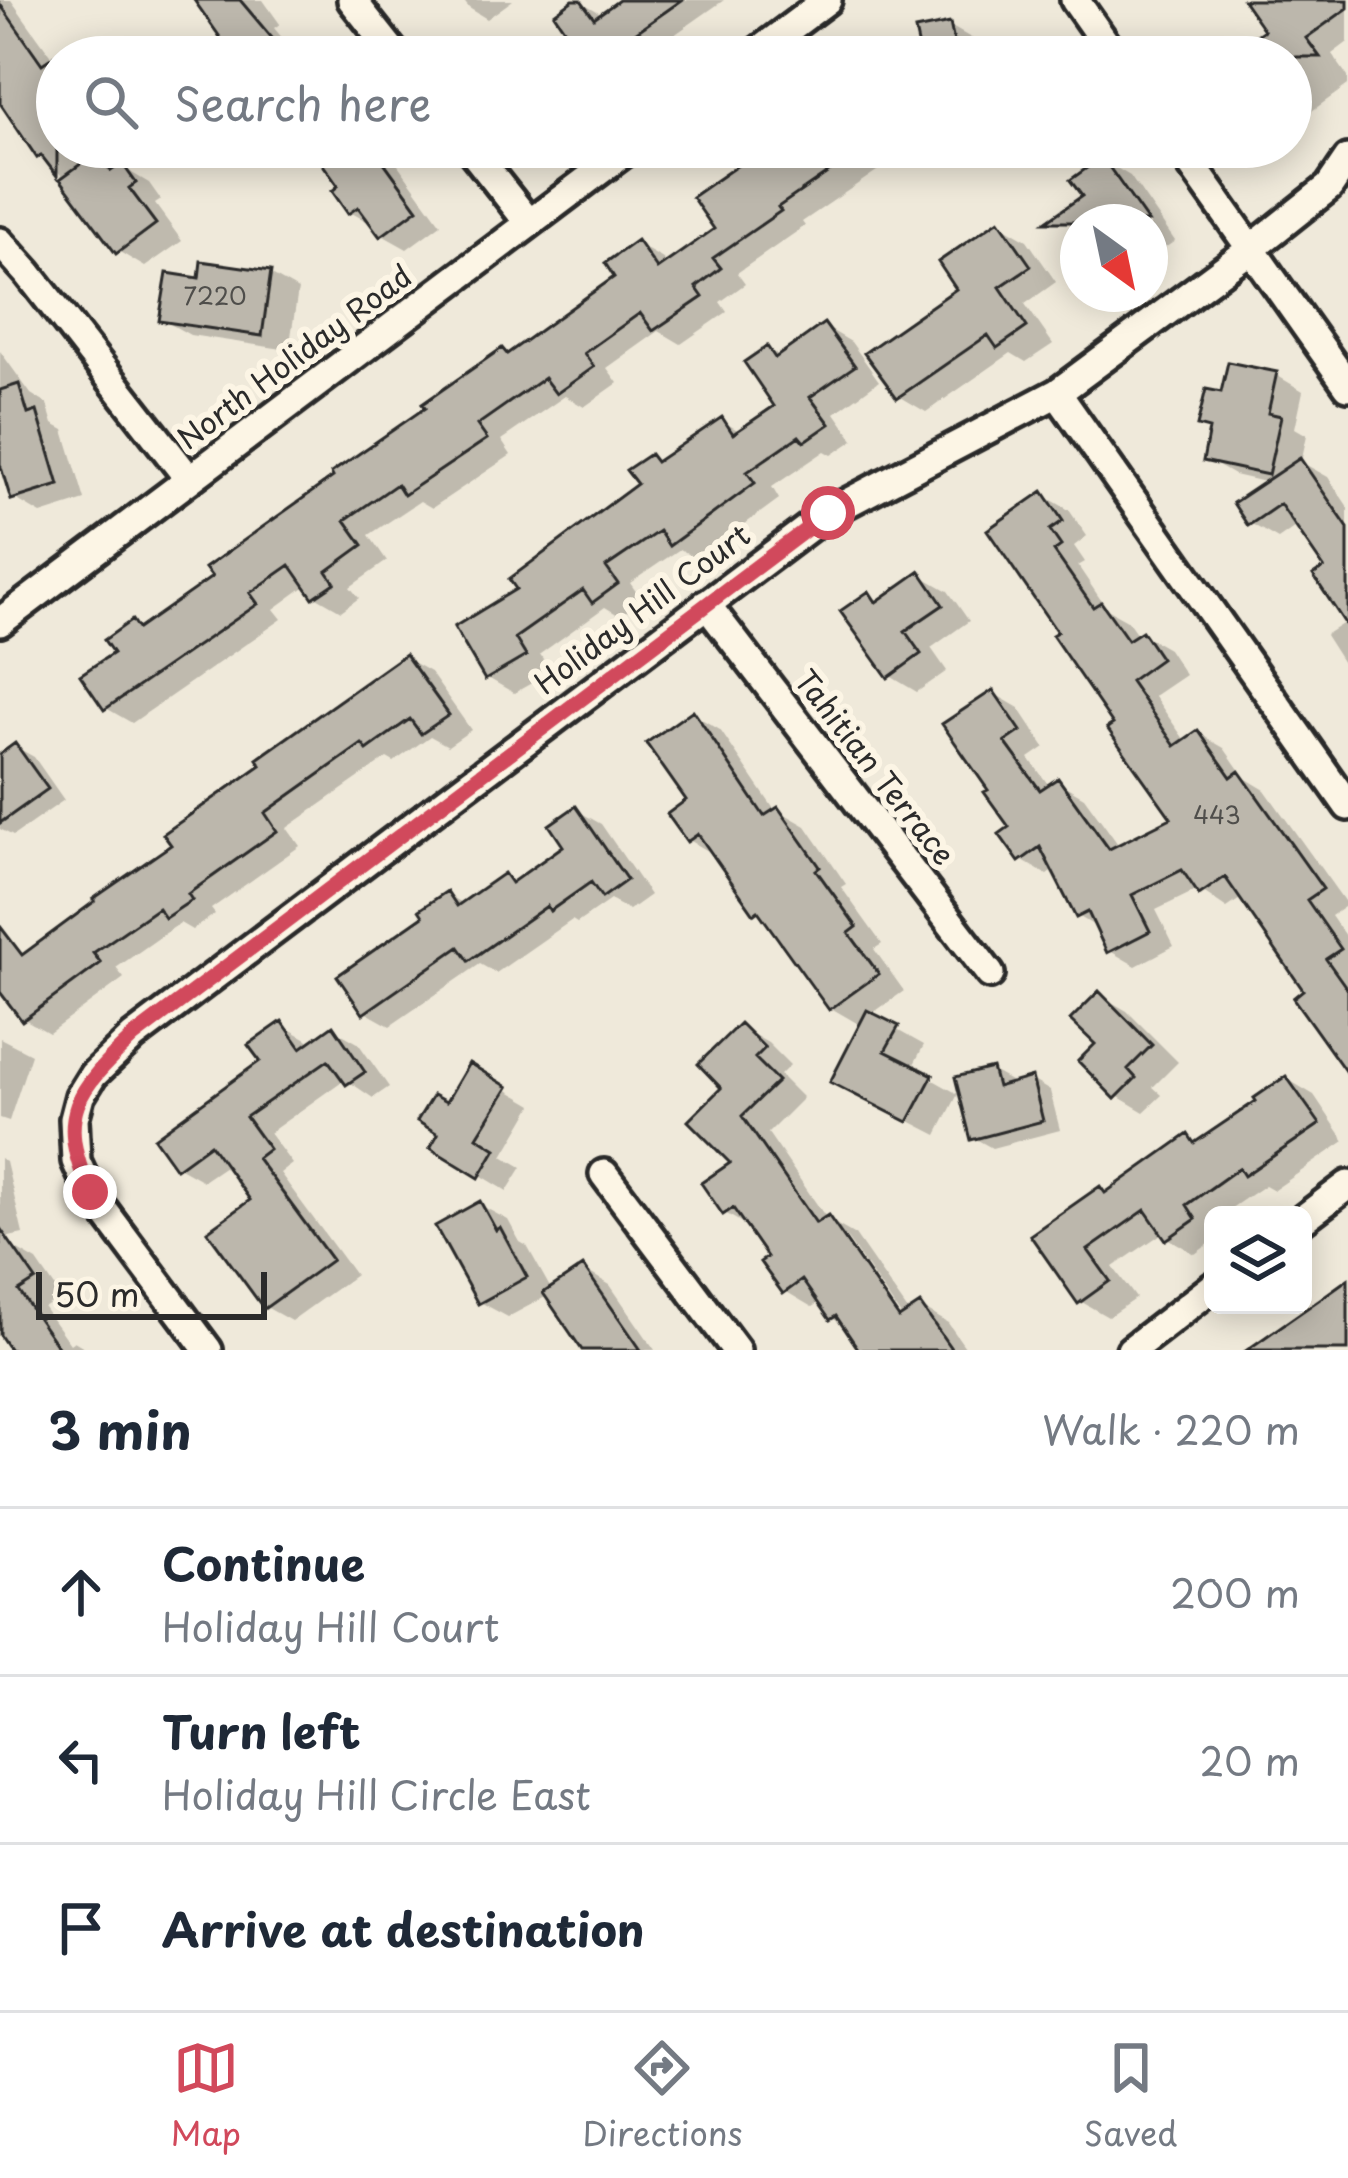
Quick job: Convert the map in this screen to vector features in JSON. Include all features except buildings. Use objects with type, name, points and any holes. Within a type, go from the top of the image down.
[{"type":"street","points":[[352,0],[380,36]]},
{"type":"street","points":[[779,36],[827,0]]},
{"type":"street","points":[[1075,0],[1100,36]]},
{"type":"street","name":"Holiday Hill Court","points":[[208,1350],[90,1192],[76,1161],[74,1119],[80,1096],[93,1075],[133,1037],[828,513],[1057,393],[1330,187],[1348,159]]},
{"type":"street","points":[[486,168],[530,223]]},
{"type":"street","name":"North Holiday Road","points":[[0,622],[603,168]]},
{"type":"street","points":[[1194,168],[1348,386]]},
{"type":"street","points":[[0,242],[189,478]]},
{"type":"street","points":[[1057,393],[1348,806]]},
{"type":"street","name":"Tahitian Terrace","points":[[706,604],[990,974]]},
{"type":"street","points":[[604,1174],[736,1350]]},
{"type":"street","points":[[1312,1212],[1348,1185]]},
{"type":"street","points":[[1130,1350],[1204,1294]]},
{"type":"route","points":[[90,1192],[76,1161],[74,1119],[80,1096],[93,1075],[133,1037],[828,513]]}]
